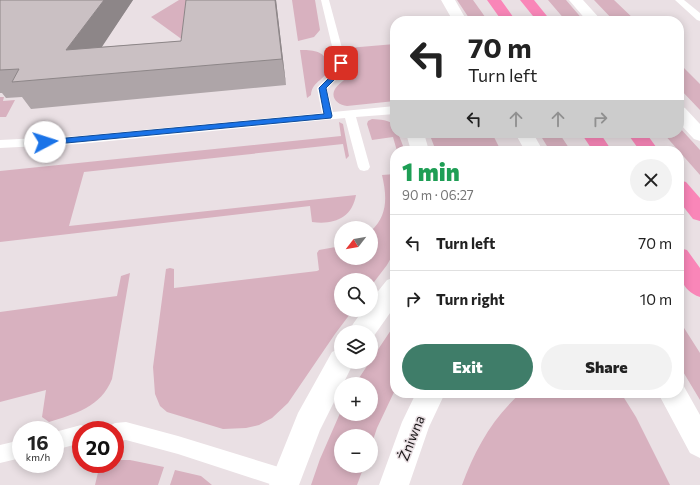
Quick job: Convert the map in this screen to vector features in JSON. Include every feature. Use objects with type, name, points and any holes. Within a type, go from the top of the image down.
[{"type":"highway","points":[[494,0],[505,16]]},
{"type":"highway","points":[[527,0],[540,16]]},
{"type":"highway","points":[[640,138],[646,146]]},
{"type":"highway","points":[[684,193],[700,213]]},
{"type":"highway","points":[[684,264],[700,287]]},
{"type":"street","points":[[448,0],[457,16]]},
{"type":"street","points":[[576,0],[590,16]]},
{"type":"street","points":[[684,117],[700,135]]},
{"type":"street","points":[[367,325],[390,294]]},
{"type":"street","points":[[285,482],[308,423],[337,369]]},
{"type":"street","name":"Żniwna","points":[[394,485],[416,422],[428,398]]},
{"type":"street","points":[[675,398],[700,443]]},
{"type":"lane","points":[[325,0],[341,63],[340,70],[322,88],[328,116]]},
{"type":"lane","points":[[679,0],[700,18]]},
{"type":"lane","points":[[0,144],[78,140],[390,110]]},
{"type":"lane","points":[[349,114],[364,167]]},
{"type":"lane","points":[[124,431],[178,445],[285,482]]},
{"type":"lane","points":[[0,454],[12,451]]},
{"type":"shaded area","points":[[179,0],[196,0],[187,43],[151,17]]},
{"type":"shaded area","points":[[292,0],[315,0],[320,30],[314,37],[298,41]]},
{"type":"shaded area","points":[[457,0],[473,0],[484,16],[468,16]]},
{"type":"shaded area","points":[[548,0],[566,0],[580,16],[562,16]]},
{"type":"shaded area","points":[[594,0],[614,0],[631,16],[609,16]]},
{"type":"shaded area","points":[[390,44],[390,102],[347,106],[338,103],[334,98],[335,89],[347,78],[351,71],[350,63],[352,63],[348,48]]},
{"type":"shaded area","points":[[300,50],[321,53],[326,59],[328,65],[327,73],[315,85],[311,95],[307,98]]},
{"type":"shaded area","points":[[684,68],[700,84],[700,110],[684,93]]},
{"type":"shaded area","points":[[0,97],[4,97],[3,101],[15,100],[6,117],[0,117]]},
{"type":"shaded area","points":[[372,119],[390,123],[390,137],[372,140],[367,124],[368,121]]},
{"type":"shaded area","points":[[339,122],[343,124],[349,156],[346,159],[343,144],[84,172],[69,226],[356,195],[351,209],[335,221],[320,223],[312,222],[310,206],[0,242],[0,171],[341,136]]},
{"type":"shaded area","points":[[684,132],[700,150],[700,175],[684,157],[684,146],[674,146],[667,138],[684,138]]},
{"type":"shaded area","points":[[393,138],[400,138],[403,146],[396,146]]},
{"type":"shaded area","points":[[431,138],[494,138],[498,146],[434,146]]},
{"type":"shaded area","points":[[542,138],[562,138],[568,146],[547,146]]},
{"type":"shaded area","points":[[390,174],[390,260],[378,277],[378,273],[334,273],[334,317],[348,317],[342,325],[334,325],[334,335],[288,403],[272,418],[259,425],[246,428],[223,429],[167,412],[160,406],[155,394],[153,367],[166,269],[174,269],[174,288],[317,271],[319,270],[317,253],[319,250],[334,247],[334,265],[378,265],[378,224],[381,219],[385,205],[385,190],[382,175]]},
{"type":"shaded area","points":[[130,273],[112,379],[107,389],[101,396],[86,408],[52,421],[48,421],[42,417],[46,390],[0,402],[0,312],[117,296],[121,276]]},
{"type":"shaded area","points":[[684,328],[700,353],[700,400],[684,373]]},
{"type":"shaded area","points":[[390,332],[390,398],[391,398],[377,429],[334,429],[334,473],[361,473],[357,485],[311,485],[320,459],[337,421],[378,421],[378,377],[360,377],[365,369],[378,369],[378,350]]},
{"type":"shaded area","points":[[516,398],[624,398],[636,417],[670,485],[462,485],[473,459],[486,435],[501,413]]},
{"type":"shaded area","points":[[124,460],[164,467],[158,485],[95,485],[98,473],[124,473]]},
{"type":"shaded area","points":[[175,470],[201,476],[212,485],[170,485]]},
{"type":"building","points":[[0,0],[104,0],[66,50],[181,41],[186,0],[275,0],[282,59],[12,82],[19,69],[0,70]]},
{"type":"route","points":[[45,142],[328,116],[322,88],[340,70],[341,63]]}]
